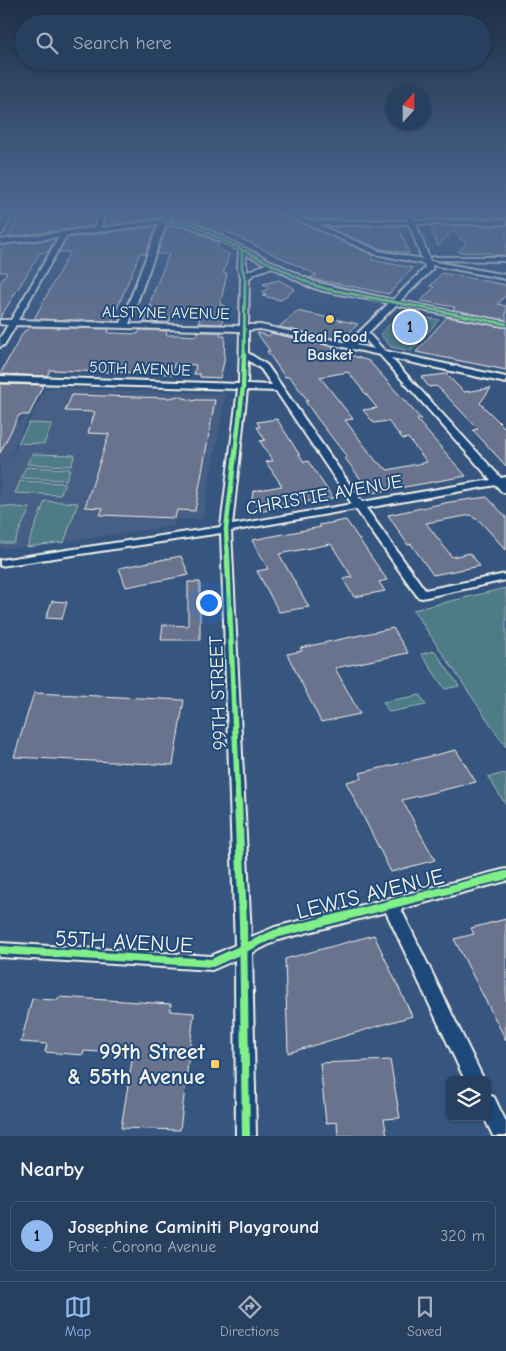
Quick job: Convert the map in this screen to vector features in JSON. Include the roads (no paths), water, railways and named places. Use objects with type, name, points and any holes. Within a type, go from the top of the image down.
[{"type":"street","points":[[0,346],[48,262]]},
{"type":"street","points":[[124,326],[148,262]]},
{"type":"street","name":"99TH STREET","points":[[242,262],[245,277],[246,328],[243,386],[226,529],[243,948],[246,1136]]},
{"type":"street","points":[[266,262],[311,284],[327,289],[506,324]]},
{"type":"street","points":[[350,346],[429,268],[426,262]]},
{"type":"street","points":[[431,262],[506,278]]},
{"type":"street","points":[[245,277],[253,271],[272,265]]},
{"type":"street","name":"ALSTYNE AVENUE","points":[[0,322],[230,329],[260,327],[506,380]]},
{"type":"street","points":[[364,333],[502,480],[506,490]]},
{"type":"street","points":[[244,354],[264,367],[422,594],[506,577]]},
{"type":"street","name":"50TH AVENUE","points":[[0,379],[278,388]]},
{"type":"street","name":"CHRISTIE AVENUE","points":[[0,564],[226,529],[502,480]]},
{"type":"street","name":"LEWIS AVENUE","points":[[243,948],[275,934],[506,875]]},
{"type":"street","points":[[391,905],[473,1076]]},
{"type":"street","name":"55TH AVENUE","points":[[0,950],[212,963],[243,948]]},
{"type":"street","points":[[491,1112],[503,1136]]},
{"type":"place","name":"Ideal Food Basket","points":[[330,319]]},
{"type":"place","name":"Josephine Caminiti Playground","points":[[410,327]]},
{"type":"place","name":"99th Street & 55th Avenue","points":[[215,1064]]}]
